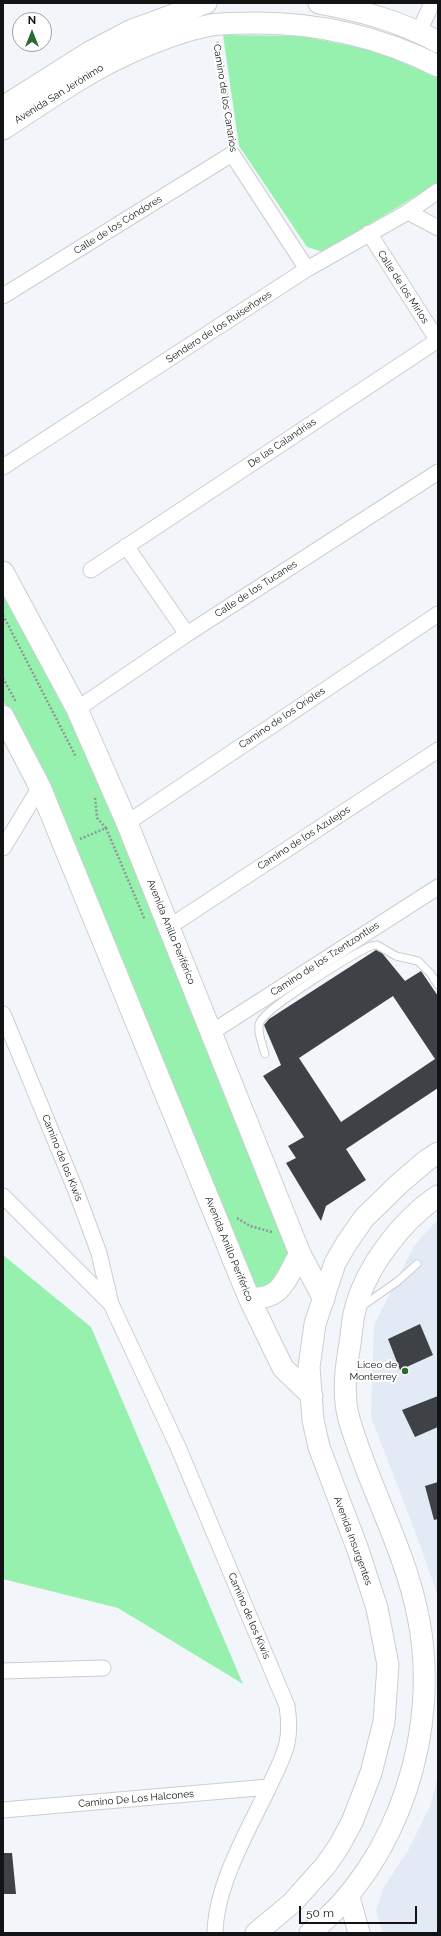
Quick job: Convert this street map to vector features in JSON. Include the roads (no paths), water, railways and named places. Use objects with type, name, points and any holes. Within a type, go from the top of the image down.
[{"type":"street","points":[[206,3],[210,26]]},
{"type":"street","name":"Avenida San Jerónimo","points":[[3,107],[90,52],[111,41],[157,20],[206,3]]},
{"type":"street","points":[[319,3],[372,14],[419,32],[438,42]]},
{"type":"street","points":[[419,32],[432,3]]},
{"type":"street","name":"Avenida San Jerónimo","points":[[3,129],[82,78],[126,55],[166,39],[210,26],[272,23],[352,33],[399,48],[438,66]]},
{"type":"street","name":"Camino de los Canarios","points":[[232,154],[307,270]]},
{"type":"street","name":"Calle de los Cóndores","points":[[3,296],[232,154]]},
{"type":"street","name":"Sendero de los Ruiseñores","points":[[3,467],[307,270],[369,233],[408,212],[438,191]]},
{"type":"street","points":[[408,212],[438,228]]},
{"type":"street","name":"Calle de los Mirlos","points":[[369,233],[438,340]]},
{"type":"street","name":"De las Calandrias","points":[[91,570],[438,340]]},
{"type":"street","name":"Calle de los Tucanes","points":[[77,709],[187,634],[438,472]]},
{"type":"street","points":[[126,546],[187,634]]},
{"type":"street","name":"Avenida Anillo Periférico","points":[[3,572],[77,709],[127,823],[300,1254],[324,1299]]},
{"type":"street","name":"Camino de los Orioles","points":[[127,823],[438,614]]},
{"type":"street","name":"Avenida Anillo Periférico","points":[[3,716],[40,787],[249,1298],[283,1368],[312,1396]]},
{"type":"street","name":"Camino de los Azulejos","points":[[169,927],[438,750]]},
{"type":"street","points":[[3,848],[40,787]]},
{"type":"street","name":"Camino de los Tzentzontles","points":[[212,1032],[438,887]]},
{"type":"street","name":"Camino de los Kiwis","points":[[3,1014],[81,1204],[99,1253],[112,1304],[178,1447],[287,1706],[289,1722],[287,1748],[226,1879],[217,1907],[214,1933]]},
{"type":"street","name":"Avenida Insurgentes","points":[[256,1933],[292,1903],[326,1865],[339,1846],[352,1822],[372,1773],[384,1722],[388,1665],[377,1608],[358,1550],[319,1447],[313,1420],[309,1367],[311,1345],[335,1263],[346,1244],[364,1218],[400,1183],[427,1160],[438,1153]]},
{"type":"street","name":"Camino de los Kiwis","points":[[3,1196],[112,1304]]},
{"type":"street","points":[[310,1933],[349,1897],[368,1869],[402,1802],[418,1747],[426,1683],[418,1616],[409,1581],[348,1417],[345,1375],[355,1312],[368,1279],[392,1238],[424,1206],[438,1196]]},
{"type":"street","points":[[249,1298],[268,1297],[280,1289],[300,1254]]},
{"type":"street","points":[[3,1671],[103,1668]]},
{"type":"street","name":"Camino De Los Halcones","points":[[3,1810],[269,1787]]},
{"type":"street","points":[[349,1897],[359,1933]]},
{"type":"lane","points":[[265,1054],[259,1023],[266,1014],[307,985],[371,946],[377,945],[396,956],[418,961],[431,974],[438,985]]},
{"type":"lane","points":[[355,1312],[398,1281],[417,1264]]},
{"type":"place","name":"Liceo de Monterrey","points":[[405,1371]]}]
